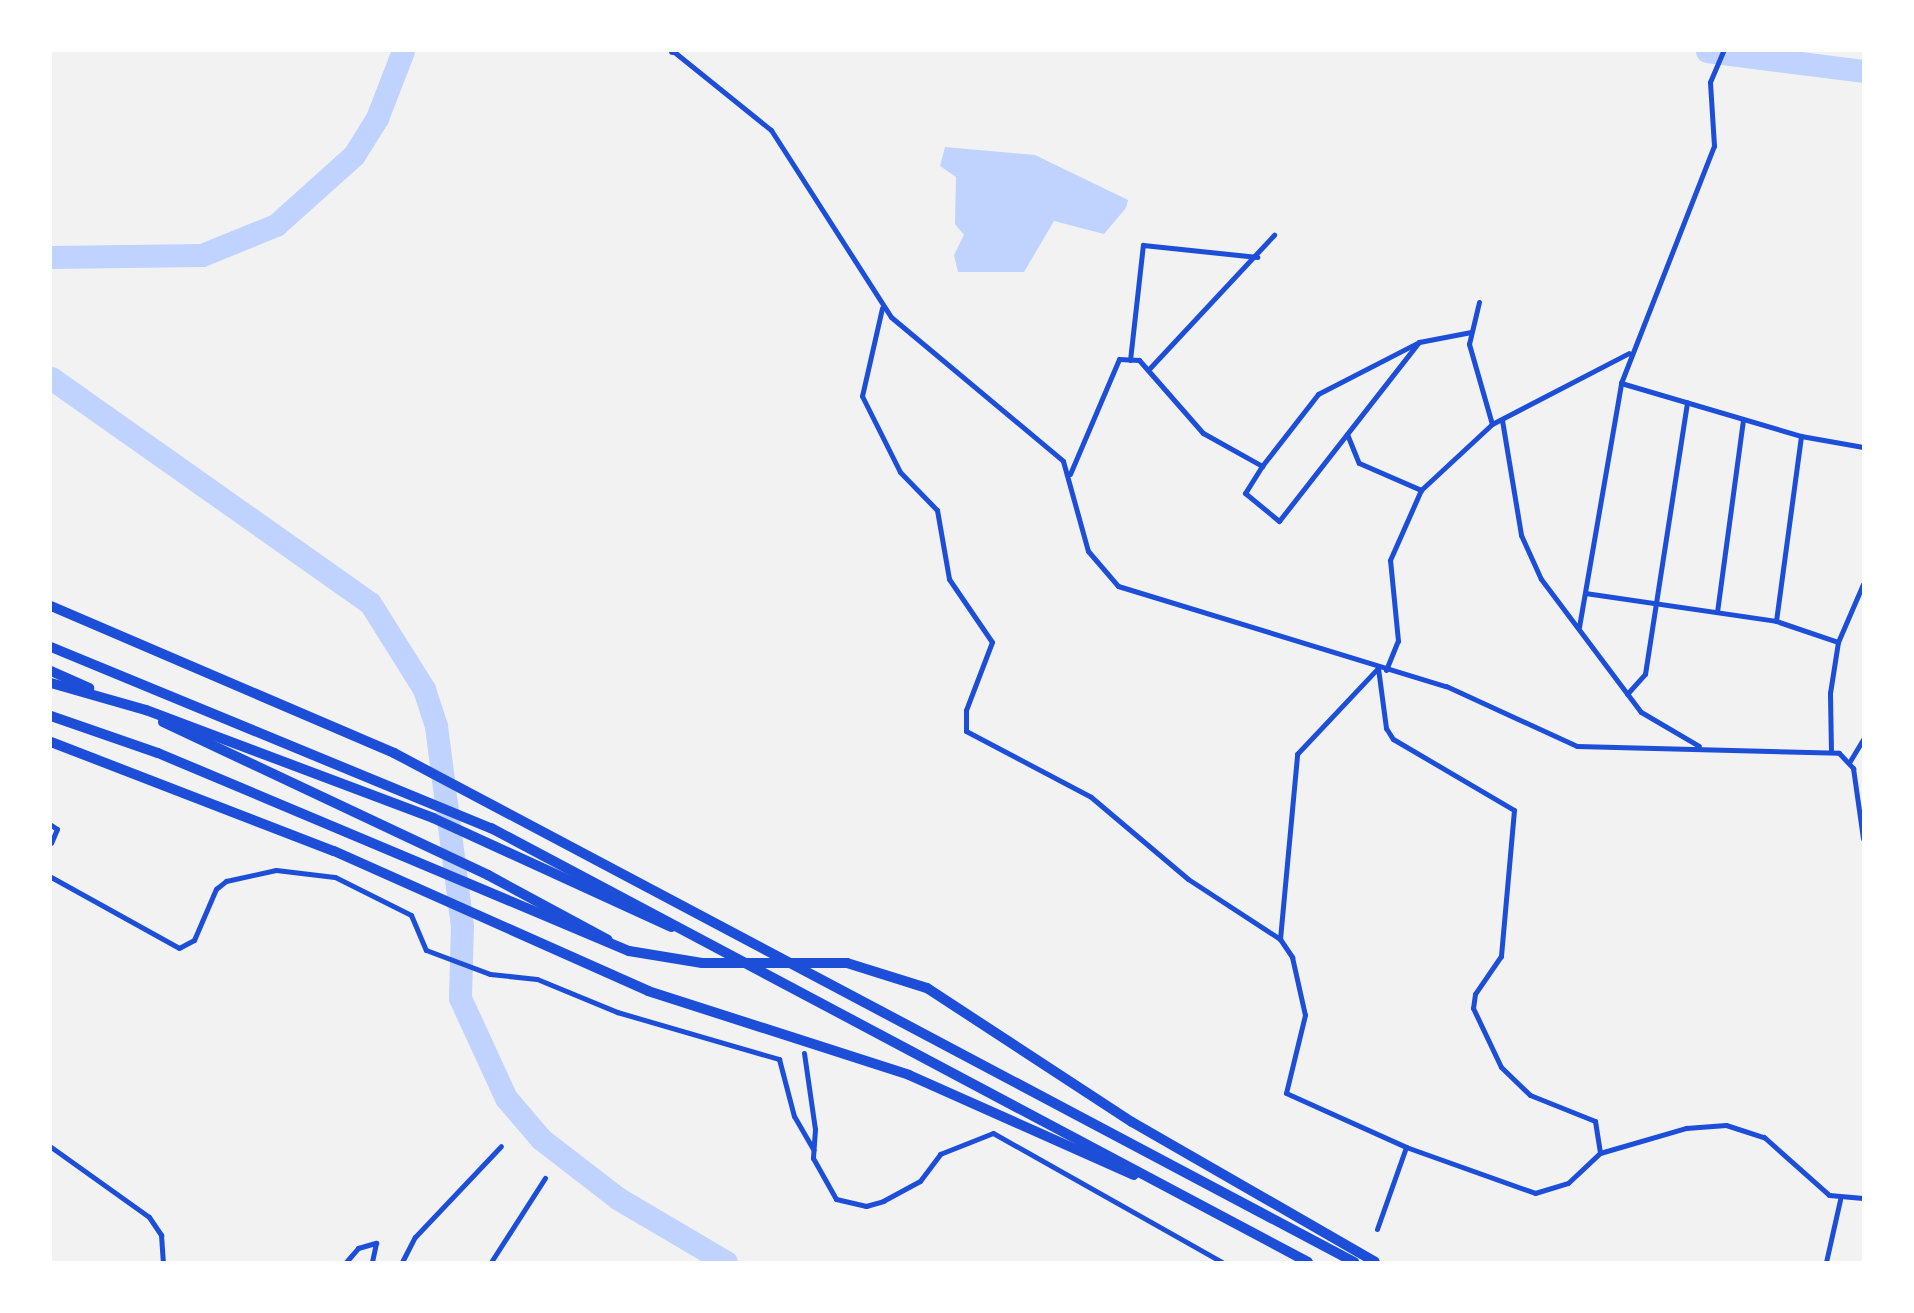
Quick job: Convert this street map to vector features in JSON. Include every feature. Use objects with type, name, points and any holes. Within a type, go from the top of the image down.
[{"type":"highway","points":[[51,606],[394,753],[491,802],[1354,1262]]},
{"type":"highway","points":[[51,647],[397,787],[491,828],[1308,1262]]},
{"type":"highway","points":[[51,671],[488,875],[629,951]]},
{"type":"highway","points":[[51,683],[219,737],[495,845],[656,923],[687,931]]},
{"type":"highway","points":[[51,716],[158,753],[629,951],[702,963],[826,961],[866,967],[927,988],[1132,1122],[1375,1262]]},
{"type":"highway","points":[[51,742],[394,877],[648,991],[909,1075],[1166,1187]]},
{"type":"street","points":[[673,51],[771,130],[882,308],[1052,450],[1070,474],[1088,551],[1118,586],[1471,696],[1577,746],[1619,752],[1702,747],[1763,756],[1831,752],[1850,761]]},
{"type":"street","points":[[1579,627],[1621,383],[1629,353],[1714,146],[1710,82],[1723,51]]},
{"type":"street","points":[[1147,370],[1257,257],[1274,235]]},
{"type":"street","points":[[1130,360],[1143,245],[1257,257]]},
{"type":"street","points":[[1479,302],[1471,331],[1483,407],[1492,424]]},
{"type":"street","points":[[882,308],[862,396],[900,472],[937,510],[949,579],[992,642],[966,710],[966,731],[1091,797],[1188,879],[1280,939],[1292,957],[1305,1015],[1286,1093],[1406,1147],[1535,1193],[1568,1183],[1600,1153],[1705,1125],[1750,1129],[1840,1200],[1863,1198]]},
{"type":"street","points":[[1419,342],[1279,521],[1245,493],[1262,466],[1318,394],[1419,342],[1471,331]]},
{"type":"street","points":[[1386,670],[1398,641],[1391,560],[1421,490],[1492,424],[1629,353]]},
{"type":"street","points":[[1070,474],[1099,395],[1119,359],[1130,360],[1147,370],[1203,433],[1262,466]]},
{"type":"street","points":[[1621,383],[1801,436],[1863,447]]},
{"type":"street","points":[[1627,694],[1645,674],[1687,402]]},
{"type":"street","points":[[1502,420],[1524,546],[1627,694],[1651,722],[1702,747]]},
{"type":"street","points":[[1717,611],[1743,420]]},
{"type":"street","points":[[1346,435],[1359,463],[1421,490]]},
{"type":"street","points":[[1776,621],[1801,436]]},
{"type":"street","points":[[1831,752],[1829,693],[1838,642],[1863,584]]},
{"type":"street","points":[[1585,593],[1776,621],[1838,642]]},
{"type":"street","points":[[1280,939],[1297,754],[1378,668]]},
{"type":"street","points":[[1378,668],[1385,728],[1393,739],[1514,810],[1501,956],[1475,994],[1473,1008],[1502,1067],[1530,1095],[1595,1121],[1600,1153]]},
{"type":"street","points":[[1863,739],[1850,761],[1863,838]]},
{"type":"street","points":[[51,825],[57,829],[51,844]]},
{"type":"street","points":[[51,877],[178,948],[194,940],[216,889],[226,881],[259,871],[316,873],[411,915],[426,950],[490,974],[537,979],[617,1012],[779,1059],[794,1116],[814,1150]]},
{"type":"street","points":[[804,1053],[817,1174],[836,1199],[866,1206],[905,1192],[940,1154],[993,1133],[1222,1262]]},
{"type":"street","points":[[402,1262],[415,1237],[501,1146]]},
{"type":"street","points":[[51,1147],[149,1217],[161,1235],[163,1262]]},
{"type":"street","points":[[1377,1229],[1406,1147]]},
{"type":"street","points":[[491,1262],[545,1178]]},
{"type":"street","points":[[1826,1262],[1840,1200]]},
{"type":"street","points":[[346,1262],[358,1248],[376,1243],[372,1262]]},
{"type":"water","points":[[945,147],[1035,155],[1128,200],[1126,208],[1104,234],[1054,221],[1024,272],[958,272],[954,255],[964,235],[955,224],[956,177],[940,166]]},
{"type":"waterway","points":[[51,257],[202,255],[276,225],[354,155],[377,118],[403,51]]},
{"type":"waterway","points":[[1707,51],[1863,71]]},
{"type":"waterway","points":[[51,378],[370,603],[424,689],[436,726],[462,925],[460,998],[506,1098],[541,1139],[619,1199],[726,1262]]}]
